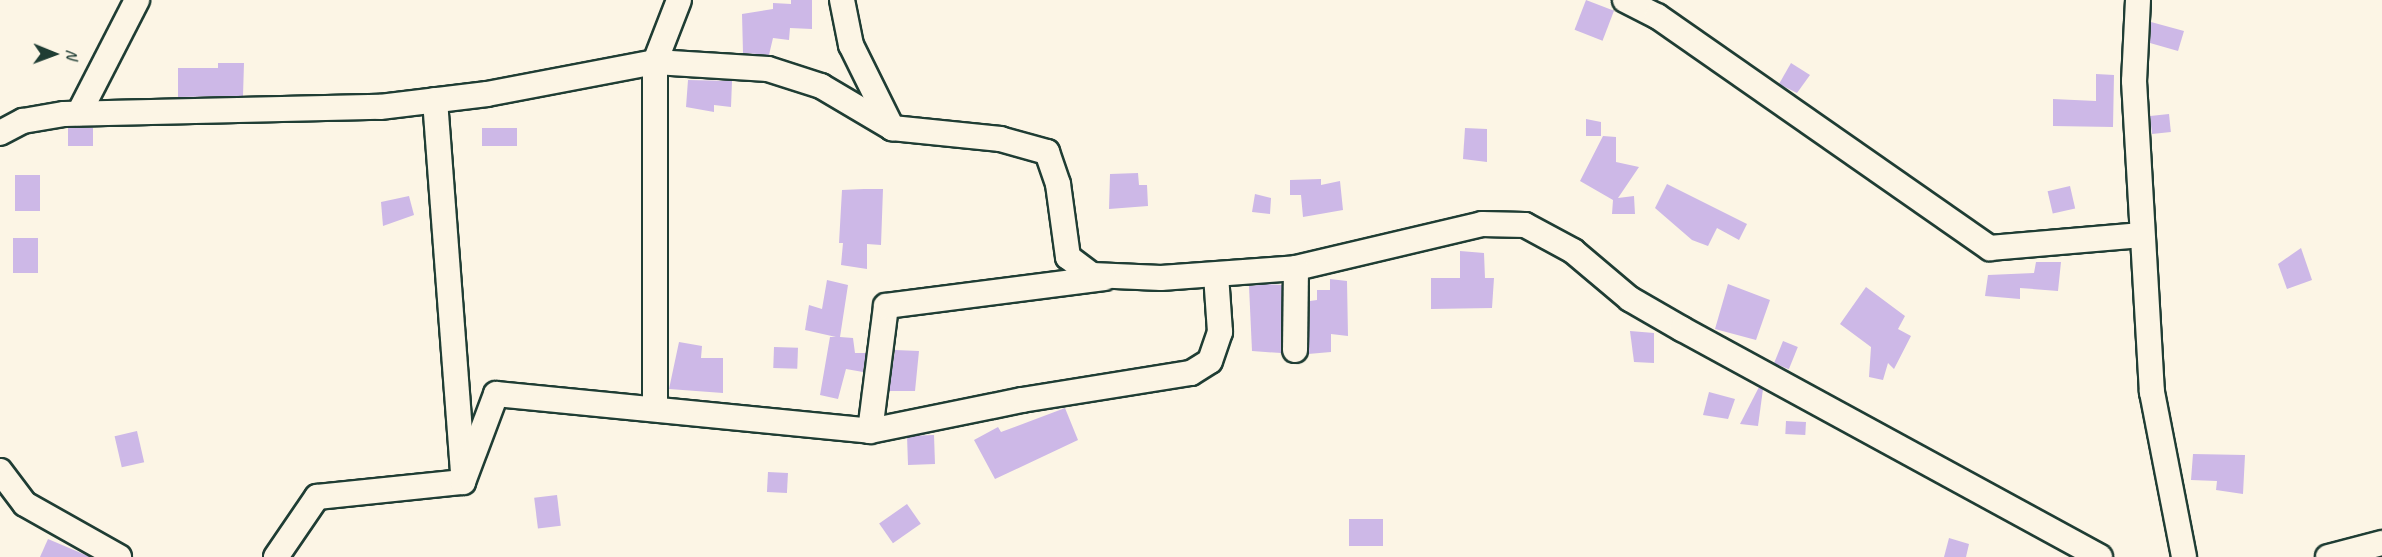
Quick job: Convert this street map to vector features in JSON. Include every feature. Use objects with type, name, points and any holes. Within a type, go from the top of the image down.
[{"type":"street","points":[[79,113],[137,0]]},
{"type":"street","points":[[655,408],[655,62],[679,0]]},
{"type":"street","points":[[842,0],[851,45],[892,128]]},
{"type":"street","points":[[1625,0],[1657,16],[1990,248],[2141,235]]},
{"type":"street","points":[[2138,0],[2134,81],[2141,235],[2152,392],[2184,557]]},
{"type":"street","points":[[2,139],[43,116],[79,113],[380,107],[435,100],[655,62],[768,69],[821,86],[892,128],[1000,139],[1047,152],[1058,184],[1068,257],[1092,275],[1108,277]]},
{"type":"street","points":[[435,100],[463,482]]},
{"type":"street","points":[[870,431],[886,306],[1108,277],[1216,275],[1296,268],[1482,224],[1525,225],[1574,251],[1630,299],[2100,557]]},
{"type":"street","points":[[1294,350],[1296,268]]},
{"type":"street","points":[[463,482],[496,394],[870,431],[1022,400],[1191,373],[1210,361],[1220,332],[1216,275]]},
{"type":"street","points":[[0,471],[25,504],[119,557]]},
{"type":"street","points":[[276,557],[317,497],[463,482]]},
{"type":"street","points":[[2328,557],[2382,543]]},
{"type":"building","points":[[791,0],[812,0],[812,29],[790,28],[789,40],[773,38],[769,55],[743,53],[742,14],[773,9],[773,3],[791,4]]},
{"type":"building","points":[[1586,0],[1614,11],[1603,41],[1575,30]]},
{"type":"building","points":[[2151,22],[2184,31],[2178,51],[2150,43]]},
{"type":"building","points":[[218,63],[244,63],[243,96],[178,97],[178,68],[218,68]]},
{"type":"building","points":[[1791,63],[1810,75],[1797,93],[1779,84]]},
{"type":"building","points":[[2096,74],[2114,75],[2113,127],[2053,126],[2053,99],[2096,101]]},
{"type":"building","points":[[688,80],[732,81],[731,107],[714,105],[714,112],[686,107]]},
{"type":"building","points":[[2169,114],[2171,132],[2152,134],[2150,116]]},
{"type":"building","points":[[1586,119],[1601,122],[1601,136],[1586,136]]},
{"type":"building","points":[[68,128],[93,128],[93,146],[68,146]]},
{"type":"building","points":[[482,128],[517,128],[517,146],[482,146]]},
{"type":"building","points":[[1465,128],[1487,129],[1487,162],[1463,159]]},
{"type":"building","points":[[1603,136],[1616,137],[1616,162],[1639,167],[1618,198],[1634,196],[1635,214],[1612,214],[1613,200],[1580,181]]},
{"type":"building","points":[[1138,173],[1139,185],[1147,185],[1148,206],[1109,209],[1110,174]]},
{"type":"building","points":[[15,175],[40,175],[40,211],[15,211]]},
{"type":"building","points":[[1321,179],[1321,185],[1340,181],[1343,210],[1303,217],[1301,195],[1290,195],[1290,180]]},
{"type":"building","points":[[1667,184],[1747,224],[1739,240],[1717,228],[1708,246],[1692,240],[1655,208]]},
{"type":"building","points":[[2070,186],[2075,208],[2053,214],[2048,191]]},
{"type":"building","points":[[883,189],[881,245],[867,244],[867,269],[841,265],[843,243],[839,243],[842,190]]},
{"type":"building","points":[[1255,194],[1271,198],[1270,214],[1252,212]]},
{"type":"building","points":[[409,196],[414,215],[383,226],[381,202]]},
{"type":"building","points":[[13,238],[38,238],[38,273],[13,273]]},
{"type":"building","points":[[2301,248],[2312,280],[2287,289],[2278,264]]},
{"type":"building","points":[[1460,251],[1484,253],[1485,278],[1494,278],[1492,308],[1431,309],[1431,278],[1460,278]]},
{"type":"building","points":[[2036,262],[2061,262],[2058,291],[2020,288],[2020,299],[1985,296],[1988,275],[2034,273]]},
{"type":"building","points":[[1330,279],[1347,281],[1348,336],[1331,334],[1331,352],[1308,354],[1310,301],[1317,300],[1317,290],[1330,290]]},
{"type":"building","points":[[827,280],[848,285],[840,337],[853,338],[855,353],[866,353],[863,372],[846,369],[838,399],[820,395],[830,337],[836,337],[805,330],[809,305],[822,309]]},
{"type":"building","points":[[1728,284],[1770,300],[1756,340],[1715,329]]},
{"type":"building","points":[[1282,285],[1281,353],[1252,351],[1249,286]]},
{"type":"building","points":[[1866,287],[1905,316],[1898,329],[1911,336],[1894,369],[1888,363],[1883,380],[1869,377],[1871,347],[1840,324]]},
{"type":"building","points":[[1630,331],[1654,333],[1654,363],[1634,362]]},
{"type":"building","points":[[1783,341],[1798,347],[1789,369],[1774,363]]},
{"type":"building","points":[[679,342],[702,346],[701,358],[723,358],[723,393],[669,389]]},
{"type":"building","points":[[774,347],[798,348],[797,369],[773,368]]},
{"type":"building","points":[[895,350],[919,351],[915,391],[889,391]]},
{"type":"building","points":[[1759,387],[1763,389],[1758,426],[1740,424]]},
{"type":"building","points":[[1709,392],[1735,399],[1728,419],[1703,415]]},
{"type":"building","points":[[1065,408],[1078,440],[995,479],[974,440],[998,427],[1001,432]]},
{"type":"building","points":[[1786,421],[1806,422],[1805,435],[1785,434]]},
{"type":"building","points":[[137,431],[144,462],[122,467],[115,436]]},
{"type":"building","points":[[934,435],[935,464],[908,465],[907,436]]},
{"type":"building","points":[[2193,454],[2245,455],[2243,494],[2216,490],[2217,481],[2191,480]]},
{"type":"building","points":[[768,472],[788,473],[787,493],[767,492]]},
{"type":"building","points":[[557,495],[561,526],[538,529],[534,498]]},
{"type":"building","points":[[907,504],[921,524],[893,543],[879,524]]},
{"type":"building","points":[[1349,519],[1383,519],[1383,546],[1349,546]]},
{"type":"building","points":[[1949,538],[1969,544],[1966,557],[1944,557]]},
{"type":"building","points":[[48,539],[88,556],[90,557],[40,557]]}]
